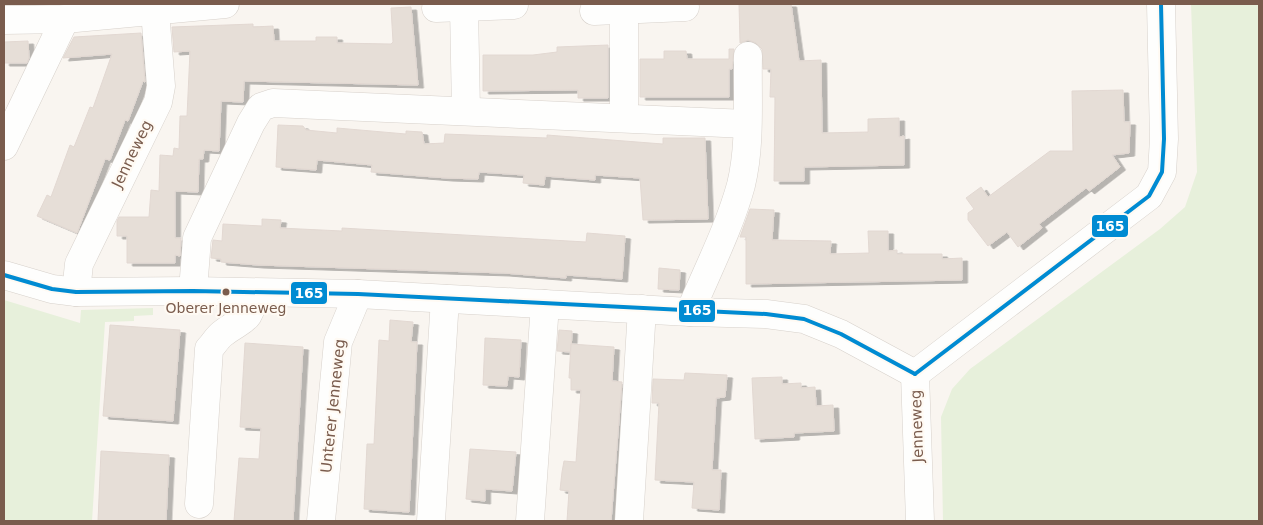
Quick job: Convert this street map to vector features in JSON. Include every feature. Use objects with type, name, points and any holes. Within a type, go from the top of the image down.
[{"type":"street","points":[[4,20],[34,12],[65,19],[225,4]]},
{"type":"street","points":[[915,374],[1149,196],[1162,172],[1161,4]]},
{"type":"street","points":[[436,8],[514,5]]},
{"type":"street","points":[[464,7],[466,111]]},
{"type":"street","points":[[594,11],[685,8]]},
{"type":"street","points":[[624,10],[624,118]]},
{"type":"street","name":"Jenneweg","points":[[76,292],[79,264],[158,102],[161,86],[155,11]]},
{"type":"street","points":[[4,146],[65,19]]},
{"type":"street","points":[[690,312],[734,208],[744,168],[748,56]]},
{"type":"street","points":[[193,291],[194,257],[202,225],[251,123],[261,108],[273,103],[747,124]]},
{"type":"street","name":"Jenneweg","points":[[4,275],[52,288],[76,292],[193,291],[358,294],[690,312],[766,314],[804,319],[841,334],[915,374],[920,521]]},
{"type":"street","points":[[199,504],[209,350],[222,334],[240,324],[252,311],[254,293]]},
{"type":"street","name":"Unterer Jenneweg","points":[[321,521],[338,342],[358,294]]},
{"type":"street","points":[[432,521],[445,299]]},
{"type":"street","points":[[530,521],[545,304]]},
{"type":"street","points":[[629,521],[642,309]]},
{"type":"green space","points":[[1191,4],[1259,4],[1259,521],[943,521],[941,417],[952,389],[970,369],[1160,229],[1185,207],[1197,172]]},
{"type":"green space","points":[[4,300],[80,323],[81,310],[153,308],[153,315],[134,316],[134,321],[105,322],[92,521],[4,521]]},
{"type":"building","points":[[739,4],[791,4],[799,61],[821,60],[822,133],[868,132],[868,119],[899,118],[899,137],[904,136],[904,165],[804,167],[804,181],[774,181],[775,97],[770,97],[771,69],[763,69],[762,49],[756,43],[748,40],[740,43]]},
{"type":"building","points":[[411,7],[418,85],[244,81],[243,102],[221,101],[219,151],[204,150],[203,159],[199,159],[198,192],[175,191],[175,238],[181,238],[180,256],[175,255],[175,263],[127,263],[127,236],[117,236],[117,221],[119,217],[149,217],[151,190],[159,191],[160,155],[173,156],[174,148],[179,149],[180,116],[187,116],[190,51],[174,52],[172,27],[253,24],[253,27],[273,26],[274,41],[316,41],[316,37],[337,37],[337,43],[391,44],[393,42],[391,8]]},
{"type":"building","points":[[141,33],[145,82],[143,81],[128,121],[125,120],[110,160],[105,159],[77,233],[37,216],[47,195],[51,197],[70,145],[74,147],[90,107],[93,108],[112,54],[63,58],[74,37]]},
{"type":"building","points":[[28,41],[29,58],[27,63],[4,63],[4,42]]},
{"type":"building","points":[[608,45],[608,98],[578,98],[578,90],[483,91],[483,55],[533,55],[557,52],[557,47]]},
{"type":"building","points":[[729,49],[734,49],[732,69],[729,69],[729,97],[640,97],[640,59],[664,59],[664,51],[686,51],[687,59],[729,59]]},
{"type":"building","points":[[1123,90],[1124,122],[1130,122],[1129,153],[1112,155],[1120,167],[1089,191],[1086,188],[1039,224],[1042,228],[1018,247],[1007,232],[988,246],[968,220],[968,213],[974,209],[966,198],[981,187],[988,197],[1050,151],[1073,151],[1072,91]]},
{"type":"building","points":[[278,125],[303,126],[306,130],[337,133],[337,128],[406,134],[406,131],[422,132],[424,144],[444,143],[445,134],[547,138],[547,135],[663,144],[663,138],[705,138],[708,219],[643,220],[640,178],[595,175],[595,180],[545,176],[544,185],[523,183],[524,175],[479,172],[478,179],[447,178],[371,172],[372,165],[317,160],[316,170],[276,167]]},
{"type":"building","points":[[750,209],[774,210],[772,240],[831,241],[830,254],[869,253],[868,231],[888,231],[888,251],[897,250],[897,254],[942,254],[942,259],[962,258],[962,280],[746,284],[746,237],[740,237]]},
{"type":"building","points":[[262,219],[281,220],[280,228],[342,231],[342,228],[586,242],[587,233],[625,236],[622,279],[566,275],[566,278],[504,273],[258,265],[221,262],[221,259],[211,258],[213,240],[222,241],[223,224],[262,226]]},
{"type":"building","points":[[659,268],[680,270],[679,290],[658,289]]},
{"type":"building","points":[[390,320],[413,322],[411,342],[417,342],[409,512],[364,509],[367,444],[374,444],[379,340],[389,341]]},
{"type":"building","points":[[110,325],[180,330],[173,421],[103,416]]},
{"type":"building","points":[[559,330],[572,331],[571,352],[557,351]]},
{"type":"building","points":[[485,338],[521,340],[519,377],[508,376],[507,386],[483,385]]},
{"type":"building","points":[[245,343],[303,347],[293,521],[234,521],[239,458],[259,459],[261,428],[240,427]]},
{"type":"building","points":[[571,344],[614,347],[612,381],[622,382],[611,521],[567,521],[569,491],[560,490],[564,461],[576,462],[581,390],[571,390],[571,378],[569,378]]},
{"type":"building","points":[[685,373],[727,375],[725,397],[716,398],[712,470],[721,470],[719,510],[692,508],[694,482],[655,480],[659,403],[652,403],[653,379],[684,380]]},
{"type":"building","points":[[782,377],[782,384],[801,383],[801,388],[815,387],[816,406],[833,405],[834,431],[794,433],[794,437],[755,439],[752,378]]},
{"type":"building","points":[[470,449],[516,452],[512,491],[485,489],[485,501],[466,499]]},
{"type":"building","points":[[101,451],[169,455],[166,521],[98,521]]},
{"type":"transit line","name":"165","points":[[915,374],[1149,196],[1162,172],[1164,139],[1161,4]]},
{"type":"transit line","name":"165","points":[[4,275],[52,289],[76,292],[193,291],[358,294],[766,314],[804,319],[841,334],[915,374]]},
{"type":"place","name":"Oberer Jenneweg","points":[[226,292]]}]
